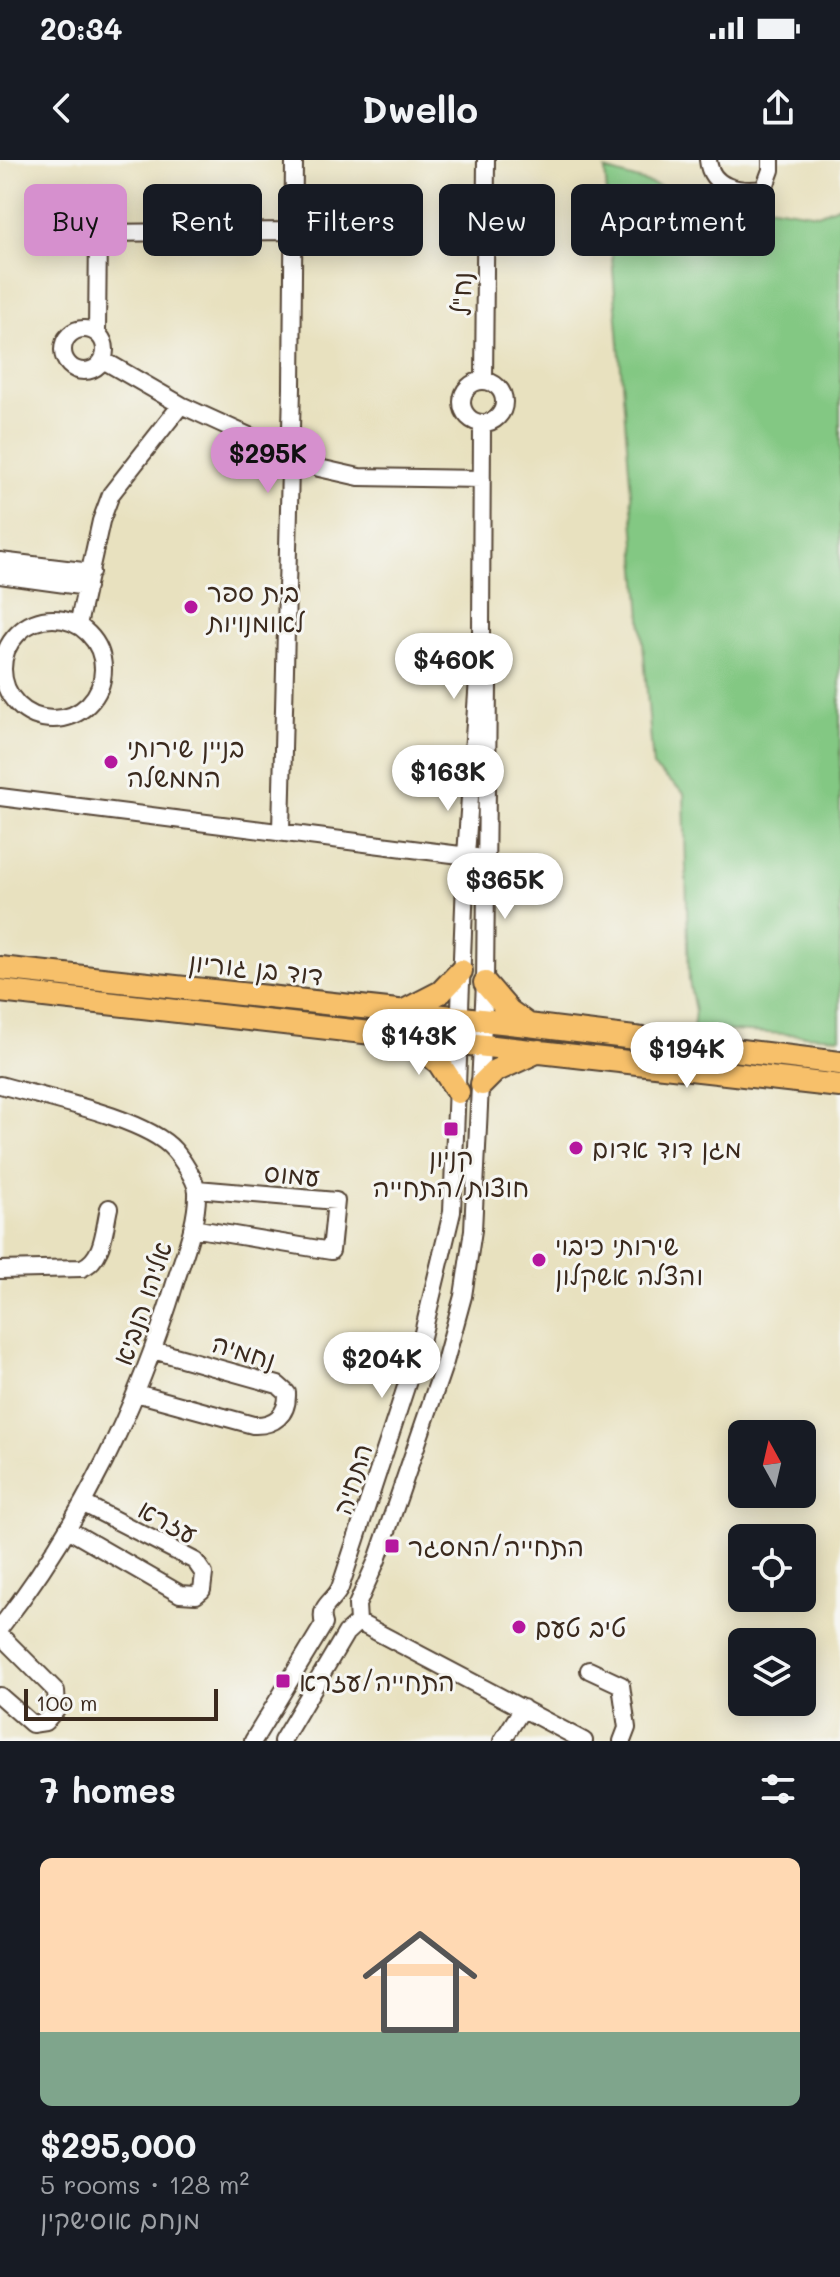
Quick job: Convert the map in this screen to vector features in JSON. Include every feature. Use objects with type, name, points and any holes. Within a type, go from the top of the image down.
[{"type":"main road","name":"דוד בן גוריון","points":[[0,968],[460,1017],[840,1063]]},
{"type":"main road","points":[[403,1011],[441,992],[461,971]]},
{"type":"main road","points":[[485,983],[509,1011],[528,1025]]},
{"type":"main road","name":"דוד בן גוריון","points":[[0,991],[840,1086]]},
{"type":"main road","points":[[407,1036],[439,1063],[458,1092]]},
{"type":"main road","points":[[482,1084],[495,1071],[540,1051]]},
{"type":"street","points":[[293,184],[294,160]]},
{"type":"street","name":"נח\"ל","points":[[484,381],[486,160]]},
{"type":"street","points":[[708,160],[717,181],[731,188],[749,191],[764,189],[771,160]]},
{"type":"street","points":[[97,333],[85,329],[72,332],[64,343],[63,356],[72,368],[86,372],[103,360],[106,348],[97,333],[98,233],[278,231]]},
{"type":"street","points":[[281,830],[292,256]]},
{"type":"street","points":[[103,360],[181,405],[319,468],[359,477],[481,479]]},
{"type":"street","points":[[484,381],[496,386],[504,404],[494,420],[482,424],[465,414],[461,402],[466,389],[484,381]]},
{"type":"street","points":[[78,625],[101,521],[111,494],[181,405]]},
{"type":"street","points":[[460,1017],[466,856],[481,634],[482,424]]},
{"type":"street","points":[[0,561],[89,579]]},
{"type":"street","points":[[0,575],[89,579]]},
{"type":"street","points":[[44,619],[62,619],[78,625],[99,648],[103,664],[96,694],[86,706],[57,719],[26,711],[6,686],[3,669],[6,651],[14,636],[28,625],[44,619]]},
{"type":"street","points":[[481,634],[488,684],[483,1044]]},
{"type":"street","points":[[0,797],[486,858]]},
{"type":"street","name":"התחיה","points":[[253,1741],[324,1624],[323,1608],[334,1597],[397,1418],[441,1270],[452,1212],[460,1017]]},
{"type":"street","name":"התחיה","points":[[282,1741],[354,1620],[440,1377],[463,1296],[473,1230],[483,1044]]},
{"type":"street","points":[[0,1085],[133,1124],[158,1135],[175,1150],[197,1189]]},
{"type":"street","name":"אליהו הנביא","points":[[0,1628],[46,1568],[69,1530],[136,1393],[192,1228],[197,1189]]},
{"type":"street","name":"עמוס","points":[[192,1228],[331,1251],[336,1201],[197,1189]]},
{"type":"street","points":[[0,1270],[82,1268],[91,1264],[98,1258],[109,1208]]},
{"type":"street","name":"נחמיה","points":[[136,1393],[266,1426],[275,1421],[288,1404],[287,1393],[278,1385],[153,1350]]},
{"type":"street","name":"עזרא","points":[[69,1530],[180,1594],[196,1595],[202,1590],[204,1574],[195,1561],[84,1504]]},
{"type":"street","points":[[334,1597],[345,1596],[354,1620],[584,1741]]},
{"type":"street","points":[[324,1624],[334,1632],[354,1620]]},
{"type":"street","points":[[0,1635],[56,1691],[57,1708],[45,1722],[32,1724],[0,1696]]},
{"type":"street","points":[[589,1670],[621,1685],[627,1728],[622,1741]]},
{"type":"street","points":[[502,1741],[523,1708]]},
{"type":"green space","points":[[605,170],[652,184],[606,184]]},
{"type":"green space","points":[[840,205],[840,1037],[693,1029],[695,1011],[689,981],[684,793],[653,767],[612,256],[775,256],[775,207],[818,214]]},
{"type":"place","name":"בית ספר לאומנויות","points":[[191,607]]},
{"type":"place","name":"בניין שירותי הממשלה","points":[[111,762]]},
{"type":"place","name":"קניון חוצות/התחייה","points":[[451,1129]]},
{"type":"place","name":"מגן דוד אדום","points":[[576,1148]]},
{"type":"place","name":"שירותי כיבוי והצלה אשקלון","points":[[539,1260]]},
{"type":"place","name":"התחייה/המסגר","points":[[392,1546]]},
{"type":"place","name":"טיב טעם","points":[[519,1627]]},
{"type":"place","name":"התחייה/עזרא","points":[[283,1681]]}]
